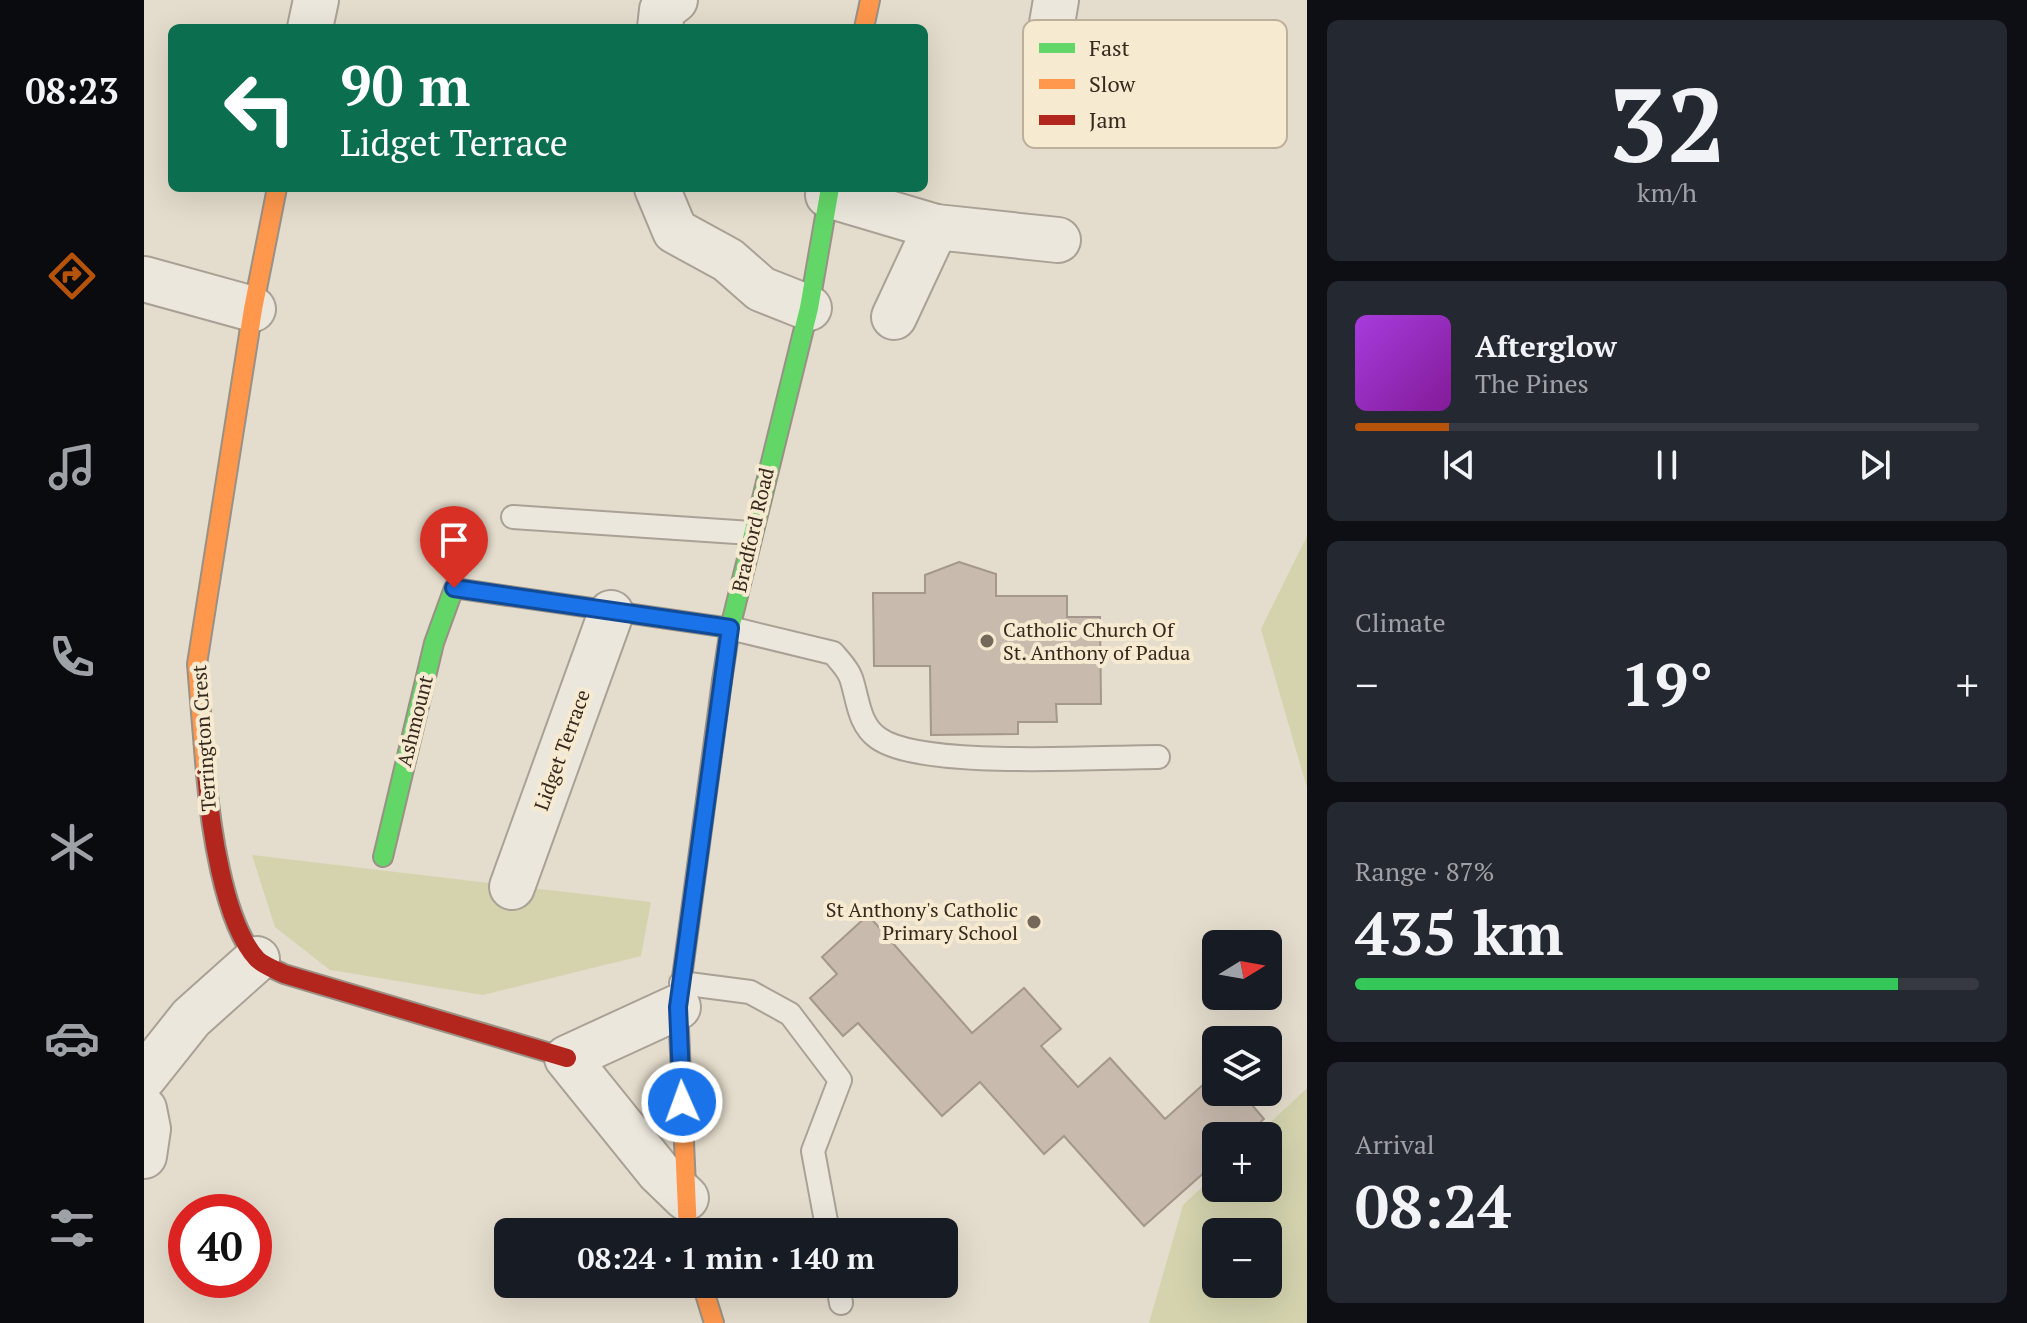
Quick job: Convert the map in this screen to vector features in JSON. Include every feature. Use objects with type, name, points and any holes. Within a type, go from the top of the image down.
[{"type":"street","points":[[311,24],[316,0]]},
{"type":"street","points":[[660,24],[662,10],[675,0]]},
{"type":"street","points":[[865,24],[870,0]]},
{"type":"street","name":"Terrington Crest","points":[[257,959],[235,918],[211,840],[197,664],[253,309],[276,192]]},
{"type":"street","points":[[659,192],[675,231],[728,260],[761,289],[809,308]]},
{"type":"street","points":[[829,192],[936,227],[1058,240]]},
{"type":"street","name":"Bradford Road","points":[[687,1215],[679,995],[730,628],[809,308],[829,192]]},
{"type":"street","points":[[894,317],[936,227]]},
{"type":"street","points":[[144,279],[253,309]]},
{"type":"street","name":"Ashmount","points":[[383,857],[434,643],[454,588],[611,613]]},
{"type":"street","points":[[611,613],[730,628]]},
{"type":"street","name":"Lidget Terrace","points":[[512,887],[611,613]]},
{"type":"street","points":[[144,1077],[191,1018],[257,959],[284,974],[567,1058],[659,1172],[687,1215]]},
{"type":"street","points":[[567,1058],[679,995]]},
{"type":"street","points":[[144,1109],[148,1129],[144,1156]]},
{"type":"street","points":[[706,1298],[714,1323]]},
{"type":"lane","points":[[513,517],[751,533]]},
{"type":"lane","points":[[730,628],[833,653],[850,676],[857,708],[877,738],[916,752],[966,758],[1158,757]]},
{"type":"lane","points":[[679,995],[750,992],[790,1014],[840,1080],[813,1151],[825,1218]]},
{"type":"green space","points":[[1307,536],[1307,788],[1261,629]]},
{"type":"green space","points":[[252,855],[651,902],[641,956],[483,995],[330,970],[275,927]]},
{"type":"green space","points":[[1307,1088],[1307,1323],[1149,1323],[1183,1205],[1202,1187],[1202,1202],[1282,1202],[1282,1122],[1271,1122]]},
{"type":"building","name":"Catholic Church Of St. Anthony of Padua","points":[[959,562],[996,574],[996,596],[1067,596],[1067,617],[1100,617],[1101,704],[1056,704],[1057,722],[1018,722],[1018,734],[931,735],[930,666],[874,666],[873,593],[925,593],[925,575]]},
{"type":"building","points":[[868,915],[972,1033],[1024,988],[1061,1029],[1041,1046],[1078,1087],[1110,1058],[1165,1119],[1202,1086],[1202,1106],[1253,1106],[1264,1119],[1261,1122],[1202,1122],[1202,1174],[1144,1226],[1064,1136],[1044,1154],[980,1082],[942,1116],[858,1023],[843,1036],[810,998],[837,974],[822,957]]},
{"type":"traffic: fast","points":[[722,681],[730,628],[809,308],[829,192]]},
{"type":"traffic: fast","points":[[383,857],[434,643],[454,588],[508,596]]},
{"type":"traffic: slow","points":[[865,24],[870,0]]},
{"type":"traffic: slow","points":[[206,773],[197,664],[253,309],[276,192]]},
{"type":"traffic: slow","points":[[687,1218],[678,1007],[722,681]]},
{"type":"traffic: slow","points":[[706,1298],[714,1323]]},
{"type":"traffic: jam","points":[[508,596],[730,628]]},
{"type":"traffic: jam","points":[[206,773],[215,844],[227,897],[245,942],[257,959],[284,974],[567,1058]]},
{"type":"place","name":"Catholic Church Of St. Anthony of Padua","points":[[987,641]]},
{"type":"place","name":"St Anthony's Catholic Primary School","points":[[1034,922]]},
{"type":"route","points":[[454,588],[730,628],[678,1007],[682,1102]]}]
